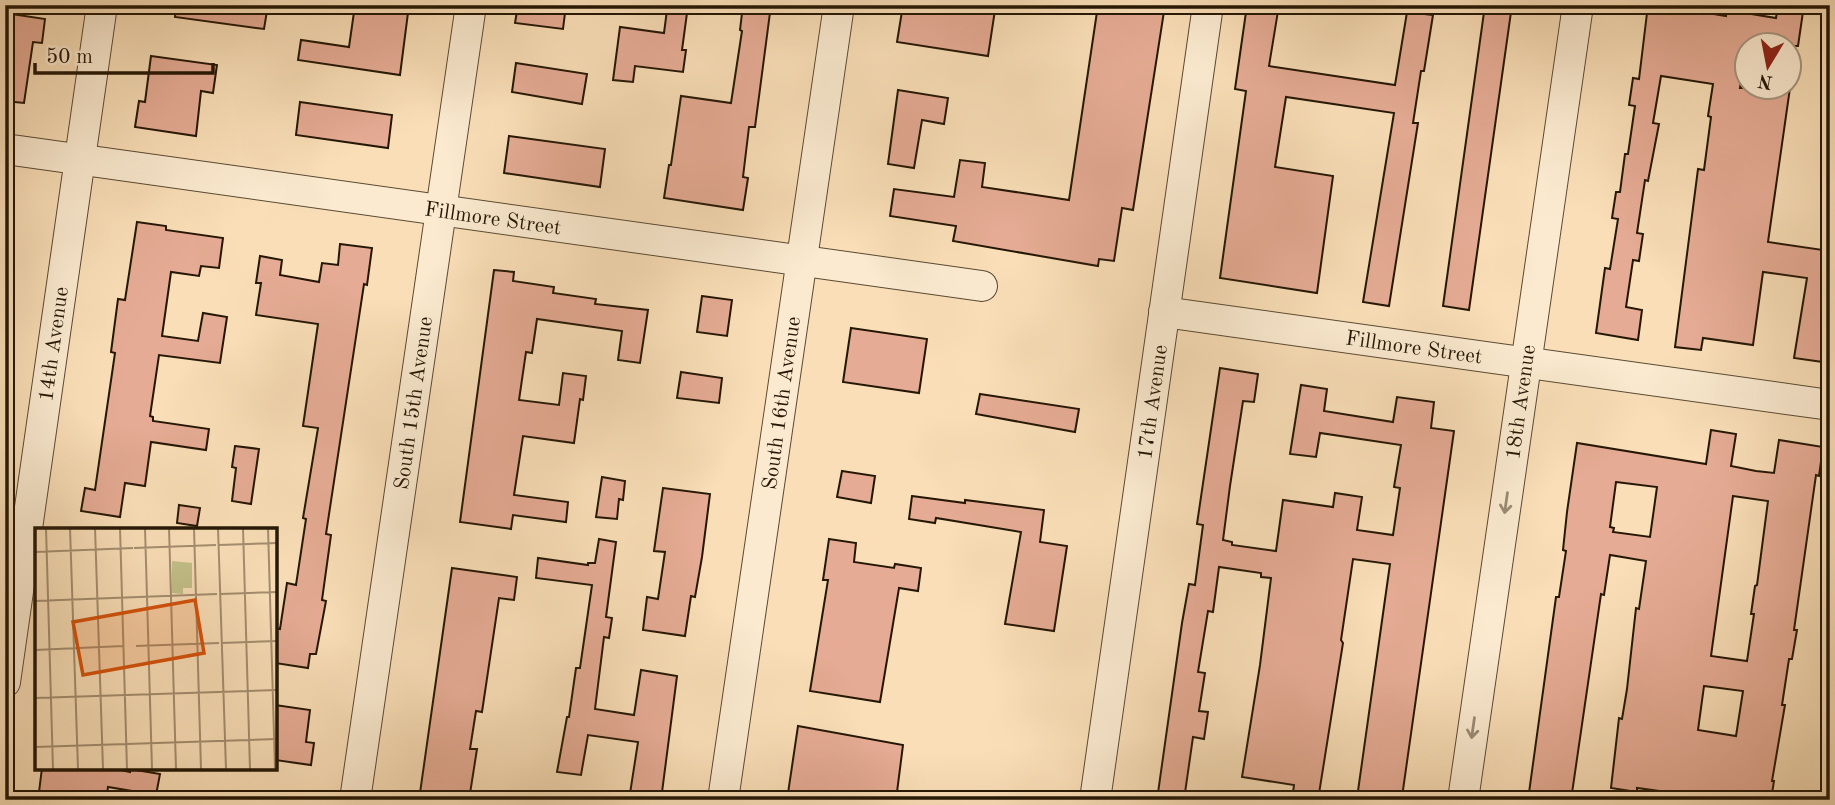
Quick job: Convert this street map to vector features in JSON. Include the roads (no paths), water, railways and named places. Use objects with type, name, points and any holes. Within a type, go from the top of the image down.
[{"type":"street","name":"14th Avenue","points":[[5,682],[102,5]]},
{"type":"street","name":"South 15th Avenue","points":[[355,800],[471,5]]},
{"type":"street","name":"South 16th Avenue","points":[[723,800],[839,5]]},
{"type":"street","name":"17th Avenue","points":[[1095,800],[1208,5]]},
{"type":"street","name":"18th Avenue","points":[[1463,800],[1578,5]]},
{"type":"street","name":"Fillmore Street","points":[[5,149],[982,286]]},
{"type":"street","name":"Fillmore Street","points":[[1164,312],[1830,405]]}]
